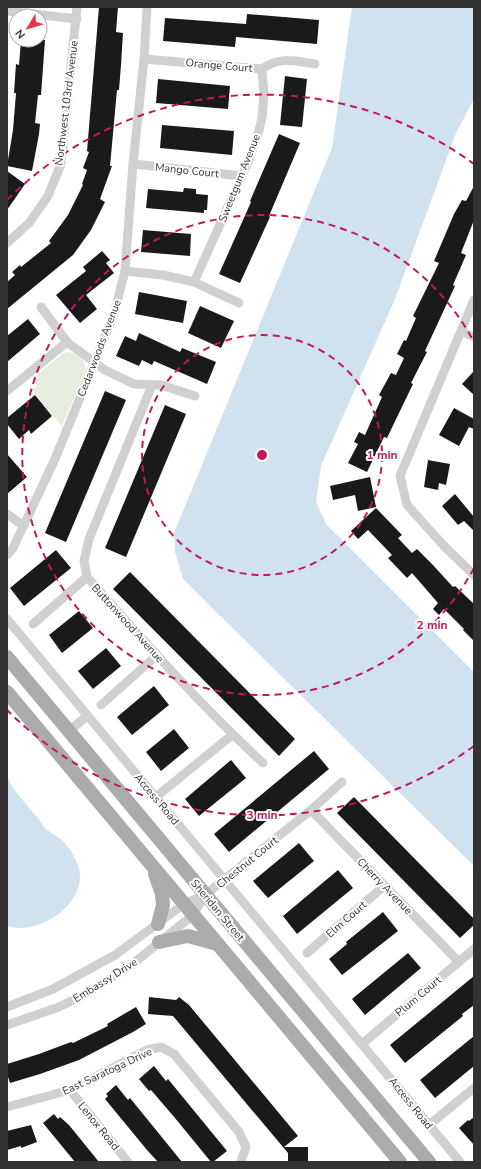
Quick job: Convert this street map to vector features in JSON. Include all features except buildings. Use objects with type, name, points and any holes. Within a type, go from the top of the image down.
[{"type":"main road","name":"Sheridan Street","points":[[7,657],[430,1162]]},
{"type":"main road","name":"Sheridan Street","points":[[7,692],[400,1162]]},
{"type":"main road","points":[[153,868],[162,894],[163,905],[158,924]]},
{"type":"main road","points":[[159,942],[188,936],[217,944]]},
{"type":"street","name":"Northwest 103rd Avenue","points":[[7,243],[30,223],[48,196],[60,164],[77,7]]},
{"type":"street","name":"Cedarwoods Avenue","points":[[7,555],[13,548],[24,526],[55,459],[114,314],[125,271],[133,164],[144,59],[147,7]]},
{"type":"street","points":[[7,11],[76,19]]},
{"type":"street","name":"Orange Court","points":[[144,59],[262,69],[281,60],[315,64]]},
{"type":"street","name":"Sweetgum Avenue","points":[[194,282],[254,148],[262,118],[264,94],[262,69]]},
{"type":"street","name":"Mango Court","points":[[133,164],[242,176]]},
{"type":"street","points":[[125,271],[163,275],[194,282],[239,302]]},
{"type":"street","points":[[474,300],[400,476],[406,505],[445,547],[474,575]]},
{"type":"street","points":[[41,307],[67,342],[105,370],[134,384],[162,385],[195,396]]},
{"type":"street","points":[[461,332],[474,337]]},
{"type":"street","points":[[7,391],[67,342]]},
{"type":"street","name":"Buttonwood Avenue","points":[[152,385],[89,539],[84,561],[87,577],[156,656],[232,735],[263,763]]},
{"type":"street","points":[[7,514],[24,526]]},
{"type":"street","points":[[33,624],[87,577]]},
{"type":"street","name":"Access Road","points":[[7,619],[156,797],[223,880],[460,1162]]},
{"type":"street","points":[[101,705],[156,656]]},
{"type":"street","points":[[69,731],[87,716]]},
{"type":"street","points":[[156,797],[232,735]]},
{"type":"street","name":"Chestnut Court","points":[[188,910],[311,810],[342,782]]},
{"type":"street","name":"Cherry Avenue","points":[[311,810],[458,962]]},
{"type":"street","name":"Elm Court","points":[[307,953],[384,886]]},
{"type":"street","name":"Embassy Drive","points":[[7,1025],[59,1007],[87,994],[130,966],[159,942],[188,910],[205,895]]},
{"type":"street","name":"Embassy Drive","points":[[7,1007],[53,988],[115,956],[158,924],[188,910]]},
{"type":"street","name":"Plum Court","points":[[362,1044],[474,949]]},
{"type":"street","name":"East Saratoga Drive","points":[[7,1107],[70,1090],[147,1050],[161,1047],[174,1054],[239,1132],[246,1147],[241,1162]]},
{"type":"street","points":[[429,1125],[474,1088]]},
{"type":"street","name":"Lenox Road","points":[[70,1090],[128,1162]]},
{"type":"shaded area","points":[[68,352],[80,357],[84,362],[86,369],[62,426],[32,390],[37,386],[32,379],[62,354]]},
{"type":"water","points":[[352,7],[474,7],[474,99],[456,133],[395,299],[321,466],[316,502],[326,524],[474,672],[474,866],[183,579],[175,552],[174,533],[332,148]]},
{"type":"water","points":[[7,777],[17,793],[45,828],[62,840],[70,849],[76,859],[80,875],[78,887],[73,898],[65,908],[55,917],[31,927],[19,928],[7,926]]}]
